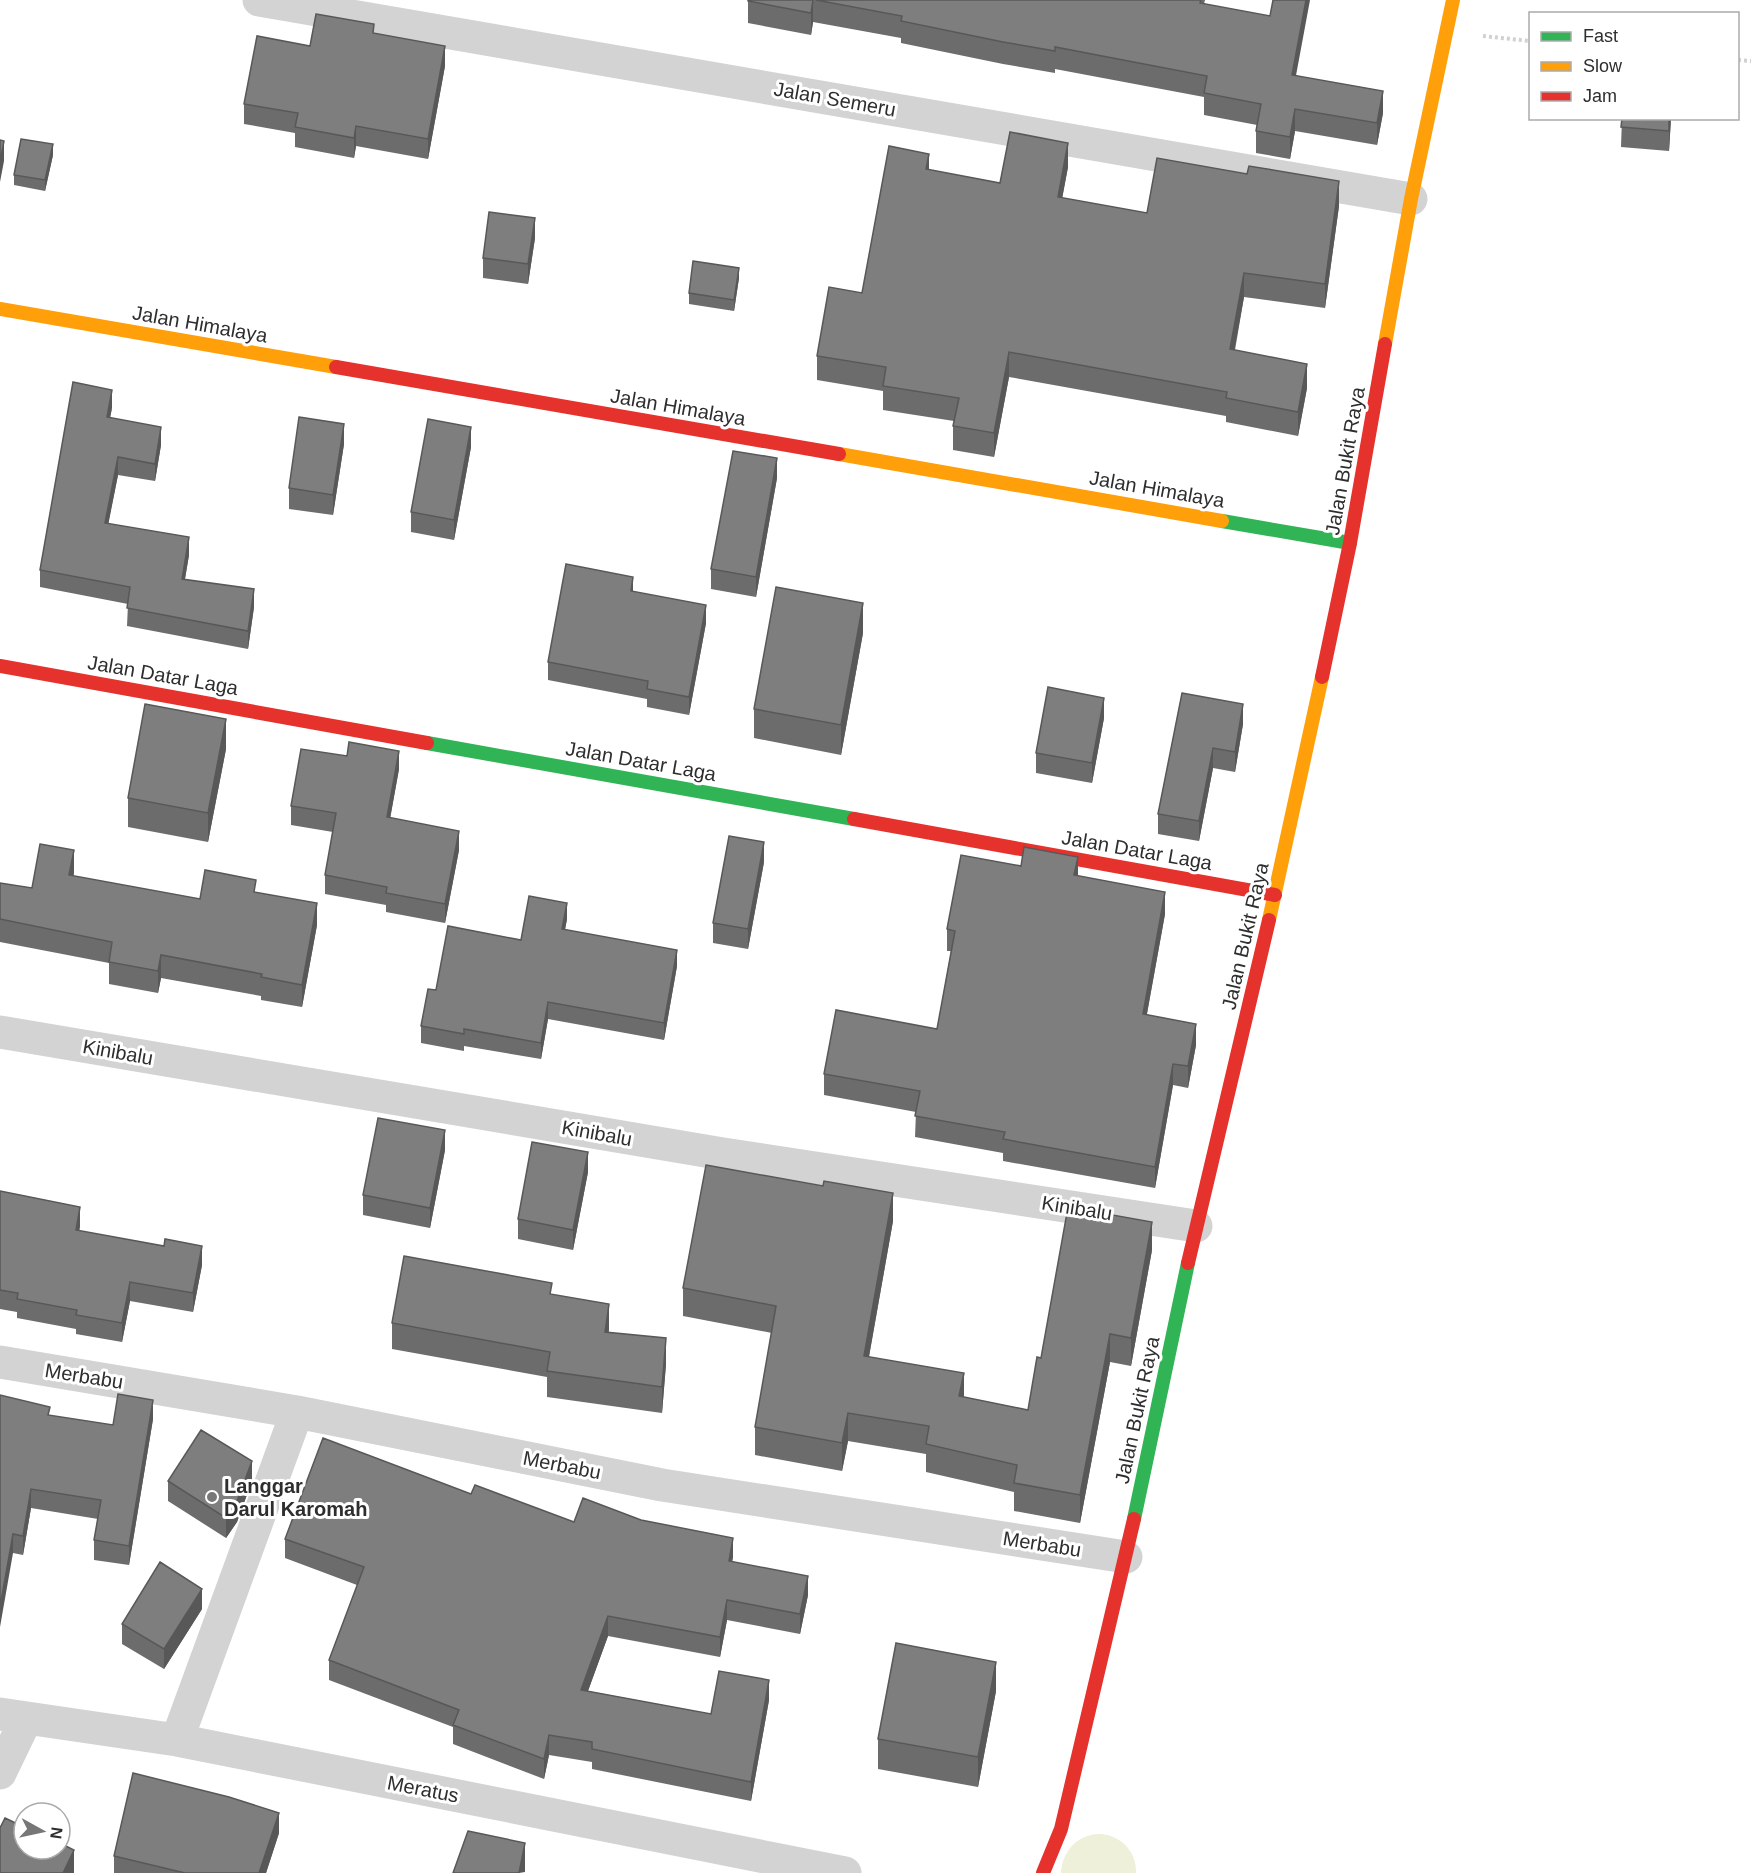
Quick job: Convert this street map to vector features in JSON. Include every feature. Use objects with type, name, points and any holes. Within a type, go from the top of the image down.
[{"type":"street","name":"Jalan Semeru","points":[[259,0],[1412,199]]},
{"type":"street","name":"Jalan Bukit Raya","points":[[1043,1873],[1061,1829],[1126,1557],[1196,1226],[1275,895],[1350,543],[1412,199],[1453,0]]},
{"type":"street","name":"Jalan Himalaya","points":[[0,309],[1350,543]]},
{"type":"street","name":"Jalan Datar Laga","points":[[0,666],[1275,895]]},
{"type":"street","name":"Kinibalu","points":[[0,1032],[723,1154],[1196,1226]]},
{"type":"street","name":"Merbabu","points":[[0,1362],[297,1412],[662,1485],[1126,1557]]},
{"type":"street","points":[[177,1740],[297,1412]]},
{"type":"street","points":[[0,1773],[13,1717]]},
{"type":"street","name":"Meratus","points":[[13,1717],[177,1740],[845,1873]]},
{"type":"path","points":[[1446,33],[1529,41]]},
{"type":"building","points":[[748,0],[813,0],[811,13]]},
{"type":"building","points":[[816,0],[1201,0],[1200,3],[1270,16],[1273,0],[1306,0],[1292,75],[1383,91],[1377,123],[1295,109],[1290,137],[1256,131],[1261,104],[1204,93],[1207,76],[1055,47],[1055,51],[1003,42],[901,21],[902,16]]},
{"type":"building","points":[[316,14],[374,24],[373,33],[445,46],[428,139],[356,126],[354,138],[295,127],[298,113],[244,104],[257,36],[310,46]]},
{"type":"building","points":[[1622,120],[1669,120],[1669,131],[1621,127]]},
{"type":"building","points":[[1010,132],[1068,143],[1058,197],[1147,213],[1157,158],[1247,174],[1249,166],[1339,181],[1325,284],[1244,273],[1230,349],[1307,364],[1298,412],[1226,398],[1227,392],[1009,352],[994,433],[953,426],[959,398],[883,386],[886,367],[817,356],[829,287],[862,293],[889,146],[929,154],[926,169],[1000,183]]},
{"type":"building","points":[[21,139],[53,144],[45,180],[14,175]]},
{"type":"building","points":[[0,140],[4,141],[0,162]]},
{"type":"building","points":[[489,212],[535,218],[528,264],[483,258]]},
{"type":"building","points":[[693,261],[739,268],[734,300],[689,293]]},
{"type":"building","points":[[73,382],[112,390],[107,417],[161,427],[155,464],[118,457],[105,523],[189,537],[182,579],[254,589],[248,631],[127,608],[130,587],[40,570]]},
{"type":"building","points":[[299,417],[344,424],[333,495],[289,488]]},
{"type":"building","points":[[428,419],[471,427],[454,520],[411,512]]},
{"type":"building","points":[[733,451],[777,458],[756,577],[711,569]]},
{"type":"building","points":[[566,564],[633,577],[631,591],[706,605],[689,697],[647,689],[648,681],[548,662]]},
{"type":"building","points":[[776,587],[863,603],[841,725],[754,709]]},
{"type":"building","points":[[1048,687],[1104,698],[1092,763],[1036,753]]},
{"type":"building","points":[[1182,693],[1243,704],[1235,752],[1213,748],[1199,821],[1158,814]]},
{"type":"building","points":[[145,704],[226,719],[208,813],[128,798]]},
{"type":"building","points":[[349,742],[399,751],[387,817],[459,831],[445,904],[386,893],[387,887],[325,875],[336,813],[291,806],[301,749],[347,756]]},
{"type":"building","points":[[729,836],[764,842],[748,929],[713,923]]},
{"type":"building","points":[[40,844],[74,850],[69,875],[200,899],[205,870],[256,880],[254,892],[317,903],[302,985],[261,977],[262,974],[161,955],[158,971],[109,962],[112,942],[0,919],[0,883],[32,888]]},
{"type":"building","points":[[1024,847],[1078,857],[1074,875],[1165,892],[1143,1014],[1196,1024],[1188,1066],[1173,1064],[1155,1167],[1003,1139],[1005,1132],[915,1116],[920,1091],[824,1074],[836,1010],[937,1029],[955,931],[947,929],[961,855],[1021,866]]},
{"type":"building","points":[[529,896],[567,903],[562,929],[677,950],[664,1023],[548,1002],[541,1043],[464,1029],[464,1034],[421,1026],[428,989],[436,990],[448,926],[521,940]]},
{"type":"building","points":[[378,1118],[445,1130],[430,1208],[363,1195]]},
{"type":"building","points":[[532,1142],[588,1152],[573,1230],[518,1219]]},
{"type":"building","points":[[706,1165],[823,1186],[824,1181],[893,1193],[864,1356],[964,1373],[959,1396],[1028,1410],[1037,1357],[1041,1358],[1068,1207],[1152,1222],[1131,1338],[1110,1334],[1080,1495],[1014,1483],[1017,1465],[926,1444],[929,1426],[848,1413],[842,1443],[755,1427],[776,1306],[683,1288]]},
{"type":"building","points":[[0,1191],[80,1207],[76,1230],[164,1246],[165,1239],[202,1246],[193,1293],[130,1282],[122,1323],[76,1315],[77,1310],[17,1299],[18,1293],[0,1290]]},
{"type":"building","points":[[404,1256],[552,1283],[550,1294],[609,1304],[605,1332],[666,1338],[662,1387],[547,1371],[550,1352],[392,1323]]},
{"type":"building","points":[[118,1394],[153,1400],[129,1546],[94,1540],[101,1500],[31,1489],[23,1536],[13,1534],[0,1607],[0,1395],[50,1407],[48,1415],[113,1425]]},
{"type":"building","points":[[201,1430],[252,1461],[237,1501],[226,1518],[168,1481]]},
{"type":"building","points":[[323,1438],[471,1494],[475,1485],[574,1522],[583,1498],[641,1520],[733,1538],[729,1561],[808,1576],[800,1614],[727,1600],[720,1637],[608,1616],[581,1690],[711,1714],[719,1671],[769,1680],[751,1782],[592,1749],[592,1742],[549,1735],[544,1759],[453,1725],[459,1710],[329,1660],[364,1567],[285,1539]]},
{"type":"building","points":[[160,1562],[202,1589],[164,1649],[122,1624]]},
{"type":"building","points":[[896,1643],[996,1662],[978,1757],[878,1739]]},
{"type":"building","points":[[133,1773],[229,1797],[279,1813],[259,1873],[185,1873],[114,1856]]},
{"type":"building","points":[[5,1818],[12,1821],[12,1861],[69,1861],[63,1873],[0,1873],[0,1828]]},
{"type":"building","points":[[468,1831],[525,1843],[519,1873],[453,1873]]},
{"type":"traffic: fast","points":[[1222,521],[1350,543]]},
{"type":"traffic: fast","points":[[427,743],[854,819]]},
{"type":"traffic: fast","points":[[1134,1519],[1188,1263]]},
{"type":"traffic: slow","points":[[1385,344],[1411,199],[1453,0]]},
{"type":"traffic: slow","points":[[0,309],[336,367]]},
{"type":"traffic: slow","points":[[839,454],[1222,521]]},
{"type":"traffic: slow","points":[[1269,920],[1322,677]]},
{"type":"traffic: jam","points":[[1322,677],[1350,543],[1385,344]]},
{"type":"traffic: jam","points":[[336,367],[839,454]]},
{"type":"traffic: jam","points":[[0,666],[427,743]]},
{"type":"traffic: jam","points":[[854,819],[1275,895]]},
{"type":"traffic: jam","points":[[1188,1263],[1269,920]]},
{"type":"traffic: jam","points":[[1043,1873],[1061,1829],[1134,1519]]},
{"type":"place","name":"Langgar Darul Karomah","points":[[212,1497]]}]
